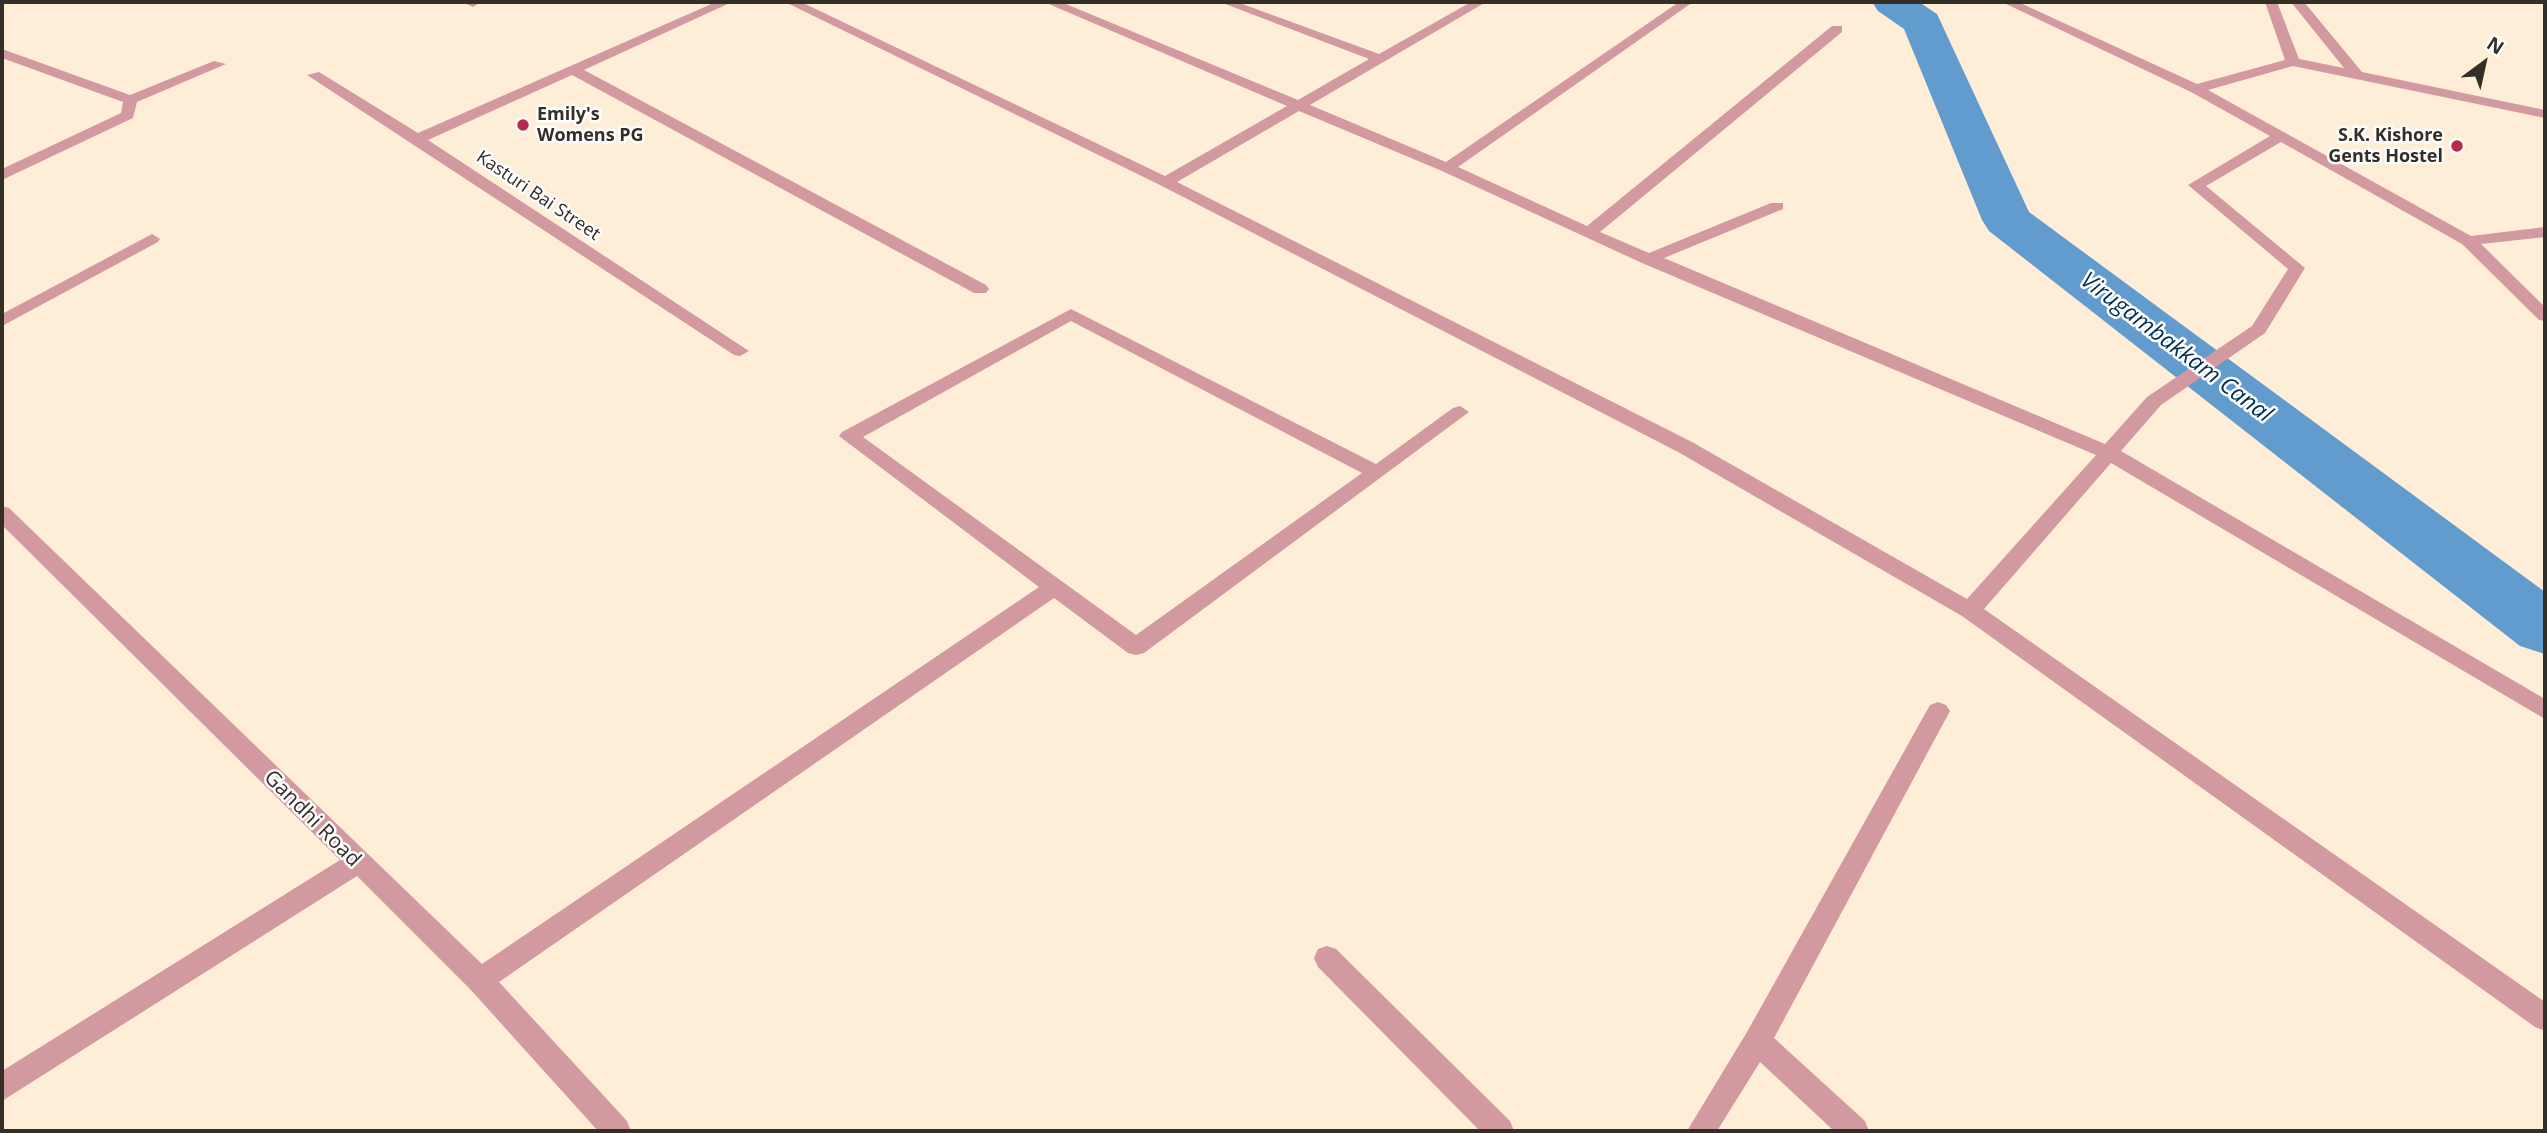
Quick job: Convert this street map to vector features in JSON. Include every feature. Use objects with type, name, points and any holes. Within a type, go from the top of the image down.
[{"type":"street","points":[[417,139],[726,2]]},
{"type":"street","points":[[791,2],[1165,182],[1685,447],[1970,610],[2545,1018]]},
{"type":"street","points":[[1050,2],[1447,168],[1589,233],[2109,453],[2545,710]]},
{"type":"street","points":[[1226,2],[1381,59]]},
{"type":"street","points":[[1165,182],[1480,2]]},
{"type":"street","points":[[1447,168],[1687,2]]},
{"type":"street","points":[[2008,2],[2196,89],[2468,241],[2545,316]]},
{"type":"street","points":[[2271,2],[2293,62]]},
{"type":"street","points":[[2297,2],[2357,75]]},
{"type":"street","points":[[1589,233],[1837,29]]},
{"type":"street","points":[[2,53],[130,100],[219,64]]},
{"type":"street","points":[[2196,89],[2293,62],[2545,114]]},
{"type":"street","points":[[573,70],[980,289]]},
{"type":"street","name":"Kasturi Bai Street","points":[[314,75],[417,139],[740,351]]},
{"type":"street","points":[[2,175],[128,116],[130,100]]},
{"type":"street","points":[[1970,610],[2154,401],[2259,329],[2297,268],[2196,185],[2281,136]]},
{"type":"street","points":[[1648,258],[1777,206]]},
{"type":"street","points":[[2468,241],[2545,232]]},
{"type":"street","points":[[2,321],[152,239]]},
{"type":"street","points":[[1374,471],[1071,314],[849,436],[1136,648],[1374,471],[1460,412]]},
{"type":"street","name":"Gandhi Road","points":[[2,513],[356,863],[480,980],[617,1131]]},
{"type":"street","points":[[480,980],[1054,587]]},
{"type":"street","points":[[1701,1131],[1757,1041],[1938,710]]},
{"type":"street","points":[[2,1087],[356,863]]},
{"type":"street","points":[[1326,958],[1500,1131]]},
{"type":"street","points":[[1757,1041],[1855,1131]]},
{"type":"waterway","name":"Virugambakkam Canal","points":[[1892,2],[1922,23],[2007,220],[2545,628]]},
{"type":"place","name":"Emily's Womens PG","points":[[523,125]]},
{"type":"place","name":"S.K. Kishore Gents Hostel","points":[[2457,146]]}]
